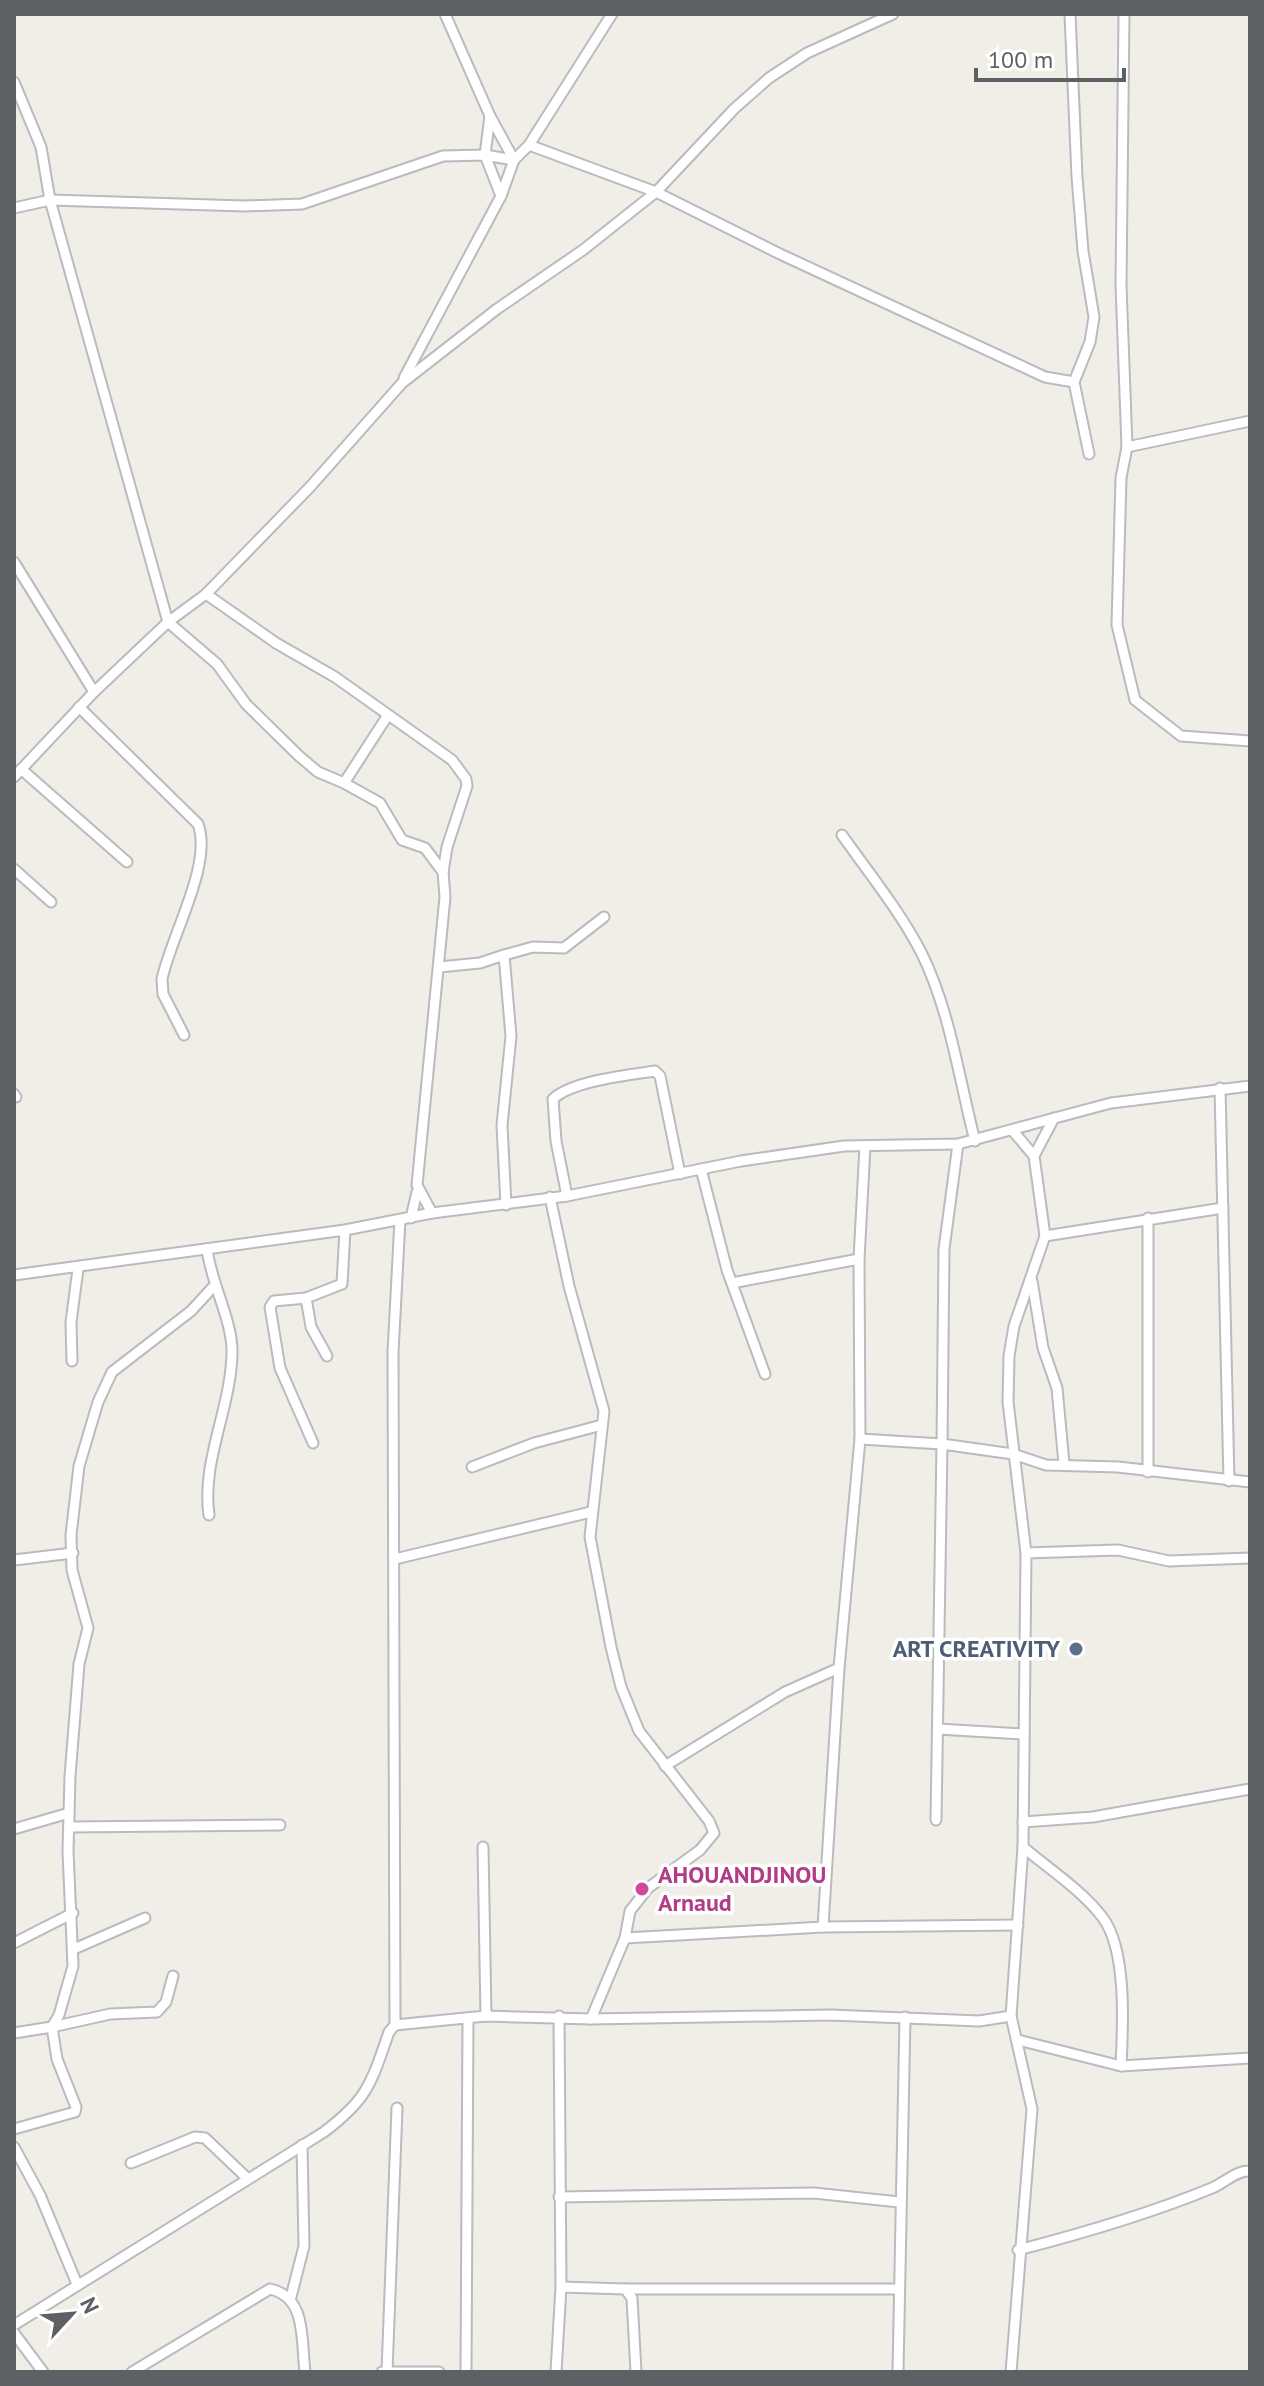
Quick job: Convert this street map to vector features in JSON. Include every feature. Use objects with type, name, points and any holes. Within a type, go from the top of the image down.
[{"type":"street","points":[[445,14],[490,116],[514,160]]},
{"type":"street","points":[[402,383],[501,196],[514,160],[529,145],[612,14]]},
{"type":"street","points":[[127,862],[18,773],[94,692],[168,622],[206,594],[310,487],[402,383],[497,309],[583,250],[656,192],[734,109],[769,78],[807,53],[893,14]]},
{"type":"street","points":[[1070,14],[1079,207],[1094,317],[1090,342],[1074,382],[1089,454]]},
{"type":"street","points":[[1124,14],[1121,285],[1127,447],[1121,478],[1117,625],[1135,700],[1181,736],[1250,741]]},
{"type":"street","points":[[14,82],[41,147],[50,200],[168,622],[217,664],[246,704],[299,756],[318,772],[380,803],[402,840],[425,848],[443,872]]},
{"type":"street","points":[[490,116],[485,155],[501,196]]},
{"type":"street","points":[[529,145],[656,192],[780,254],[1045,377],[1074,382]]},
{"type":"street","points":[[14,208],[50,200],[245,206],[302,204],[443,156],[485,155],[514,160]]},
{"type":"street","points":[[1127,447],[1250,421]]},
{"type":"street","points":[[14,562],[94,692]]},
{"type":"street","points":[[14,2325],[302,2145],[354,2109],[367,2092],[389,2032],[395,2025],[393,1352],[406,1219],[417,1192],[445,897],[443,872],[466,779],[452,760],[206,594]]},
{"type":"street","points":[[79,707],[198,824],[204,838],[162,979],[163,994],[184,1035]]},
{"type":"street","points":[[344,783],[388,715]]},
{"type":"street","points":[[842,835],[900,916],[921,954],[937,993],[975,1141]]},
{"type":"street","points":[[14,869],[51,902]]},
{"type":"street","points":[[439,967],[480,963],[533,947],[564,948],[604,917]]},
{"type":"street","points":[[504,955],[511,1036],[502,1125],[506,1205]]},
{"type":"street","points":[[567,1196],[556,1141],[553,1099],[570,1088],[630,1074],[655,1071],[660,1076],[680,1174]]},
{"type":"street","points":[[14,1275],[78,1269],[345,1230],[432,1213],[567,1196],[701,1169],[844,1146],[958,1144],[1111,1103],[1250,1086]]},
{"type":"street","points":[[1220,1088],[1229,1481]]},
{"type":"street","points":[[1034,1156],[1054,1118]]},
{"type":"street","points":[[1011,2372],[1018,2250],[1032,2109],[1011,2016],[1023,1847],[1026,1553],[1008,1402],[1009,1356],[1014,1326],[1045,1236],[1034,1156],[1013,1131]]},
{"type":"street","points":[[936,1820],[944,1249],[958,1144]]},
{"type":"street","points":[[823,1927],[839,1668],[860,1439],[859,1259],[865,1146]]},
{"type":"street","points":[[701,1169],[732,1283],[765,1374]]},
{"type":"street","points":[[417,1192],[432,1213]]},
{"type":"street","points":[[550,1197],[590,1366],[600,1390],[604,1411],[591,1512],[593,1565],[621,1687],[639,1731],[709,1821],[714,1833],[700,1850],[648,1888],[630,1911],[625,1938],[591,2019]]},
{"type":"street","points":[[1045,1236],[1223,1208]]},
{"type":"street","points":[[1148,1218],[1148,1472]]},
{"type":"street","points":[[313,1443],[285,1385],[270,1322],[270,1307],[274,1301],[306,1298],[335,1288],[345,1280],[345,1230]]},
{"type":"street","points":[[207,1249],[213,1287],[232,1348],[229,1393],[208,1487],[209,1515]]},
{"type":"street","points":[[732,1283],[859,1259]]},
{"type":"street","points":[[72,1361],[71,1322],[78,1269]]},
{"type":"street","points":[[1031,1278],[1043,1348],[1057,1388],[1064,1464]]},
{"type":"street","points":[[14,2129],[75,2112],[76,2107],[57,2059],[52,2027],[59,2015],[73,1966],[74,1949],[69,1813],[74,1706],[88,1628],[72,1570],[71,1535],[79,1466],[98,1402],[112,1372],[191,1311],[213,1287]]},
{"type":"street","points":[[306,1298],[311,1327],[327,1356]]},
{"type":"street","points":[[472,1467],[534,1443],[602,1425]]},
{"type":"street","points":[[860,1439],[942,1444],[1013,1454],[1046,1465],[1064,1464],[1250,1482]]},
{"type":"street","points":[[395,1559],[591,1512]]},
{"type":"street","points":[[1026,1553],[1118,1550],[1169,1561],[1250,1558]]},
{"type":"street","points":[[14,1560],[73,1553]]},
{"type":"street","points":[[665,1766],[785,1692],[839,1668]]},
{"type":"street","points":[[938,1729],[1024,1734]]},
{"type":"street","points":[[1023,1822],[1093,1817],[1250,1789]]},
{"type":"street","points":[[14,1829],[69,1813]]},
{"type":"street","points":[[70,1827],[280,1825]]},
{"type":"street","points":[[483,1847],[486,2016]]},
{"type":"street","points":[[1023,1847],[1092,1906],[1111,1934],[1118,1956],[1121,2066]]},
{"type":"street","points":[[14,1943],[73,1913]]},
{"type":"street","points":[[74,1949],[145,1918]]},
{"type":"street","points":[[625,1938],[823,1927],[1018,1925]]},
{"type":"street","points":[[14,2033],[110,2014],[157,2012],[166,2002],[173,1976]]},
{"type":"street","points":[[395,2025],[486,2016],[591,2019],[745,2014],[979,2021],[1011,2016]]},
{"type":"street","points":[[556,2372],[561,2287],[559,2016]]},
{"type":"street","points":[[898,2372],[905,2017]]},
{"type":"street","points":[[466,2372],[468,2018]]},
{"type":"street","points":[[1018,2040],[1121,2066],[1250,2058]]},
{"type":"street","points":[[397,2108],[384,2372],[439,2372]]},
{"type":"street","points":[[131,2163],[195,2137],[205,2138],[247,2178]]},
{"type":"street","points":[[291,2297],[304,2246],[302,2145]]},
{"type":"street","points":[[14,2147],[40,2195],[77,2284]]},
{"type":"street","points":[[1018,2250],[1117,2223],[1212,2188],[1243,2170],[1250,2171]]},
{"type":"street","points":[[559,2197],[814,2193],[899,2202]]},
{"type":"street","points":[[561,2287],[898,2289]]},
{"type":"street","points":[[132,2372],[270,2289],[291,2297],[297,2308],[305,2372]]},
{"type":"street","points":[[625,2289],[632,2298],[636,2372]]},
{"type":"street","points":[[14,2333],[43,2372]]},
{"type":"place","name":"ART CREATIVITY","points":[[1076,1649]]},
{"type":"place","name":"AHOUANDJINOU Arnaud","points":[[642,1889]]}]
